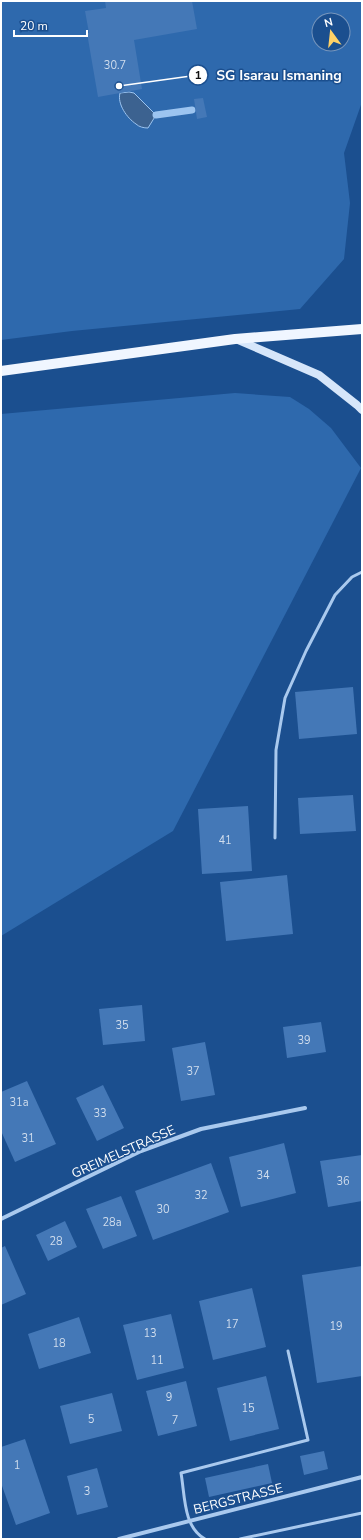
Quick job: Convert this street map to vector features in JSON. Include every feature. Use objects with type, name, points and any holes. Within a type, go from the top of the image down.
[{"type":"main road","points":[[1,371],[235,339],[362,329]]},
{"type":"main road","points":[[235,339],[319,375],[357,404],[362,410]]},
{"type":"street","name":"GREIMELSTRASSE","points":[[1,1219],[141,1151],[201,1129],[305,1108]]},
{"type":"street","name":"BERGSTRASSE","points":[[119,1539],[362,1477]]},
{"type":"lane","points":[[275,838],[276,750],[285,698],[306,651],[335,595],[352,576],[362,572]]},
{"type":"lane","points":[[205,1539],[198,1535],[188,1522],[181,1473],[308,1440],[288,1351]]},
{"type":"lane","points":[[240,1539],[362,1513]]},
{"type":"shaded area","points":[[1,1],[362,1],[362,102],[344,153],[350,203],[344,259],[300,309],[72,331],[1,340]]},
{"type":"shaded area","points":[[120,93],[134,93],[156,115],[148,128],[137,125],[129,118],[121,106],[119,97]]},
{"type":"shaded area","points":[[235,393],[290,397],[309,409],[331,428],[361,468],[173,831],[1,936],[1,414]]},
{"type":"building","points":[[105,1],[192,1],[197,29],[134,40],[142,89],[98,97],[87,33],[89,33],[85,11],[106,8]]},
{"type":"building","points":[[203,98],[207,117],[197,119],[194,99]]},
{"type":"building","points":[[353,687],[357,734],[299,739],[295,692]]},
{"type":"building","points":[[353,795],[356,831],[300,834],[298,798]]},
{"type":"building","points":[[248,806],[252,871],[202,874],[198,809]]},
{"type":"building","points":[[287,875],[293,934],[226,941],[220,882]]},
{"type":"building","points":[[142,1005],[145,1041],[103,1045],[99,1009]]},
{"type":"building","points":[[321,1022],[326,1052],[287,1058],[283,1027]]},
{"type":"building","points":[[205,1042],[215,1095],[181,1101],[172,1048]]},
{"type":"building","points":[[27,1081],[56,1144],[15,1162],[1,1131],[1,1092]]},
{"type":"building","points":[[103,1085],[124,1128],[97,1141],[76,1098]]},
{"type":"building","points":[[284,1143],[296,1193],[241,1207],[229,1157]]},
{"type":"building","points":[[362,1155],[362,1201],[328,1207],[320,1161]]},
{"type":"building","points":[[211,1163],[229,1212],[153,1240],[135,1191]]},
{"type":"building","points":[[121,1196],[137,1236],[103,1249],[86,1209]]},
{"type":"building","points":[[65,1221],[77,1247],[48,1261],[36,1235]]},
{"type":"building","points":[[5,1246],[26,1294],[1,1305],[1,1248]]},
{"type":"building","points":[[362,1266],[362,1376],[317,1383],[302,1275]]},
{"type":"building","points":[[252,1288],[266,1347],[213,1360],[199,1301]]},
{"type":"building","points":[[171,1314],[184,1368],[137,1380],[123,1325]]},
{"type":"building","points":[[79,1317],[91,1353],[39,1369],[28,1334]]},
{"type":"building","points":[[266,1376],[279,1429],[230,1441],[217,1388]]},
{"type":"building","points":[[186,1381],[197,1426],[158,1436],[146,1391]]},
{"type":"building","points":[[112,1393],[122,1431],[70,1444],[60,1406]]},
{"type":"building","points":[[25,1439],[50,1513],[16,1525],[1,1483],[1,1447]]},
{"type":"building","points":[[324,1451],[328,1469],[304,1475],[300,1456]]},
{"type":"building","points":[[268,1464],[272,1483],[209,1497],[205,1478]]},
{"type":"building","points":[[97,1468],[108,1507],[77,1515],[67,1476]]},
{"type":"waterway","points":[[156,115],[192,110]]},
{"type":"place","name":"SG Isarau Ismaning","points":[[119,86]]}]
